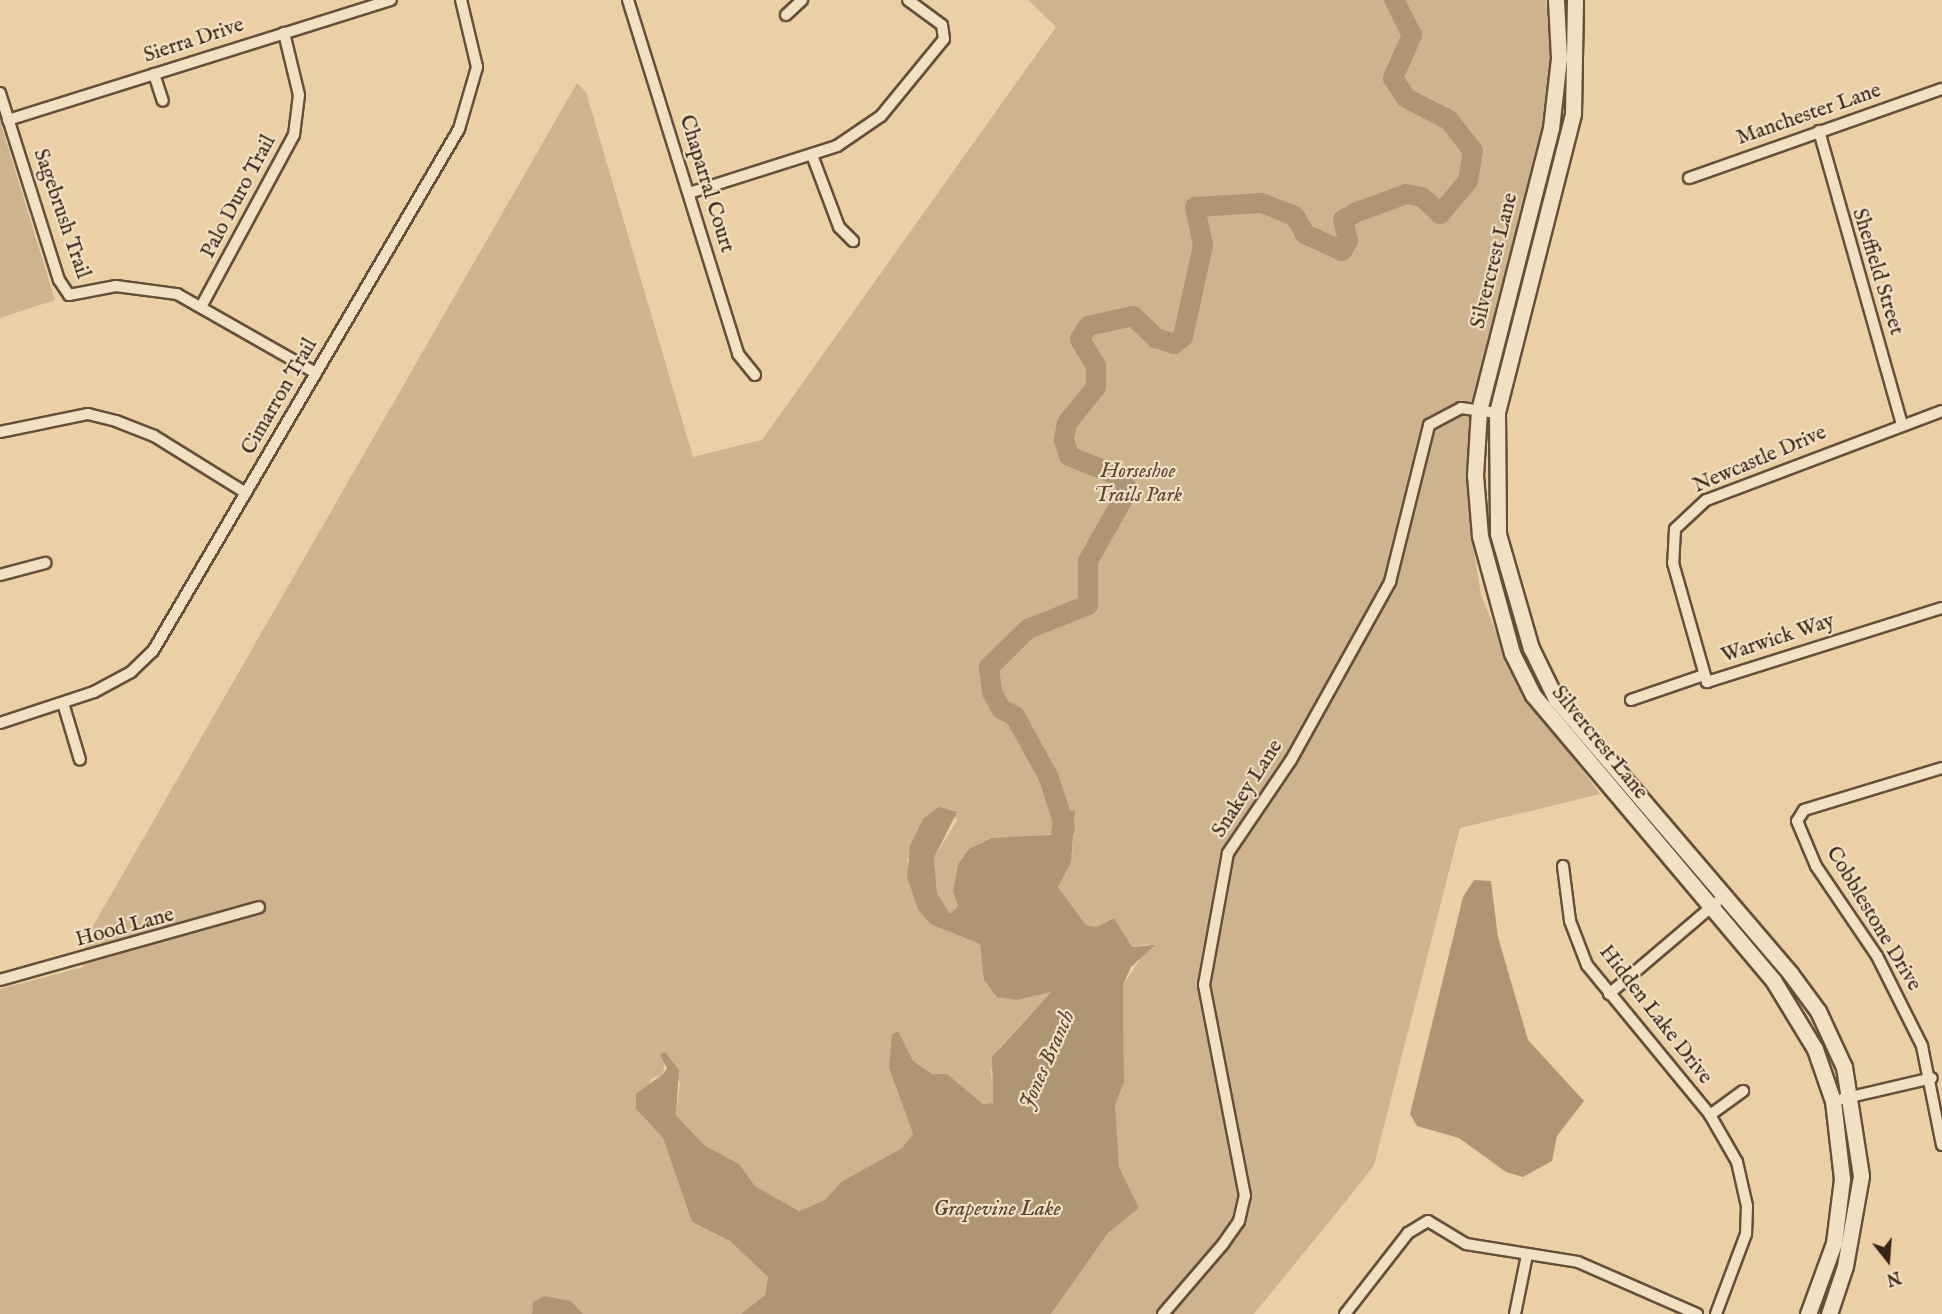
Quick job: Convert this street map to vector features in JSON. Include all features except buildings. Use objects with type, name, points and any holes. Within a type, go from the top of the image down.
[{"type":"street","name":"Sierra Drive","points":[[8,120],[391,0]]},
{"type":"street","name":"Cimarron Trail","points":[[0,723],[94,692],[145,660],[246,493],[468,107],[477,67],[461,0]]},
{"type":"street","name":"Chaparral Court","points":[[628,0],[738,354],[755,375]]},
{"type":"street","points":[[786,15],[802,0]]},
{"type":"street","points":[[689,193],[812,155],[860,133],[881,116],[937,51],[944,39],[942,25],[908,0]]},
{"type":"street","name":"Silvercrest Lane","points":[[1556,0],[1559,58],[1551,128],[1479,410],[1476,475],[1480,536],[1512,653],[1564,738],[1773,980],[1803,1026],[1833,1101],[1841,1143],[1839,1217],[1808,1314]]},
{"type":"street","name":"Silvercrest Lane","points":[[1575,0],[1573,114],[1497,413],[1498,534],[1512,595],[1540,667],[1575,723],[1724,896],[1818,1011],[1852,1097],[1861,1176],[1845,1266],[1829,1314]]},
{"type":"street","name":"Palo Duro Trail","points":[[202,305],[294,135],[299,95],[284,33]]},
{"type":"street","points":[[154,74],[163,102]]},
{"type":"street","name":"Manchester Lane","points":[[1689,178],[1942,89]]},
{"type":"street","name":"Sagebrush Trail","points":[[0,93],[58,280],[69,296],[140,287],[202,305],[316,373]]},
{"type":"street","name":"Sheffield Street","points":[[1819,131],[1902,424]]},
{"type":"street","points":[[812,155],[839,227],[853,241]]},
{"type":"street","name":"Snakey Lane","points":[[1163,1314],[1223,1244],[1239,1221],[1245,1196],[1204,985],[1221,873],[1236,837],[1292,760],[1390,582],[1429,425],[1451,410],[1479,410],[1497,413]]},
{"type":"street","name":"Newcastle Drive","points":[[1704,675],[1673,563],[1680,520],[1722,492],[1942,411]]},
{"type":"street","points":[[0,432],[88,414],[116,421],[154,436],[246,493]]},
{"type":"street","points":[[0,575],[45,562]]},
{"type":"street","name":"Warwick Way","points":[[1631,700],[1704,675],[1707,682],[1942,608]]},
{"type":"street","points":[[63,703],[80,760]]},
{"type":"street","name":"Cobblestone Drive","points":[[1942,768],[1804,810],[1798,817],[1816,866],[1893,984],[1932,1077],[1942,1145]]},
{"type":"street","name":"Hidden Lake Drive","points":[[1563,866],[1579,948],[1609,994],[1710,1115],[1737,1162],[1747,1206],[1737,1263],[1716,1314]]},
{"type":"street","points":[[1609,994],[1724,896]]},
{"type":"street","name":"Hood Lane","points":[[0,980],[259,907]]},
{"type":"street","points":[[1833,1101],[1932,1077]]},
{"type":"street","name":"Hidden Lake Drive","points":[[1710,1115],[1743,1091]]},
{"type":"street","points":[[1345,1314],[1408,1233],[1428,1221],[1466,1244],[1578,1262],[1697,1314]]},
{"type":"street","points":[[1515,1314],[1527,1255]]},
{"type":"green space","name":"Horseshoe Trails Park","points":[[1028,0],[1546,0],[1552,77],[1538,153],[1476,388],[1469,450],[1471,531],[1481,595],[1518,685],[1600,794],[1460,828],[1374,1165],[1354,1191],[1254,1314],[1051,1314],[1108,1233],[1139,1208],[1119,1167],[1114,1105],[1124,1082],[1123,985],[1150,944],[1132,947],[1113,918],[1096,927],[1086,925],[1058,887],[1072,854],[1074,830],[969,849],[958,864],[953,891],[958,906],[950,914],[937,893],[934,858],[957,820],[949,809],[923,819],[907,861],[930,924],[980,944],[983,967],[1038,992],[1051,992],[1000,1047],[991,1071],[994,1103],[983,1104],[947,1074],[932,1074],[913,1061],[897,1032],[889,1068],[913,1134],[902,1148],[841,1182],[825,1200],[799,1211],[755,1186],[739,1164],[704,1145],[676,1115],[680,1082],[665,1061],[663,1074],[651,1079],[643,1117],[663,1138],[692,1222],[730,1241],[768,1277],[765,1295],[741,1314],[583,1314],[571,1301],[545,1296],[532,1314],[0,1314],[0,989],[83,967],[85,940],[577,83],[586,92],[693,457],[762,440],[1056,27]]},
{"type":"green space","points":[[0,121],[55,300],[0,318]]},
{"type":"water","name":"Grapevine Lake","points":[[939,807],[957,812],[934,858],[937,893],[950,914],[958,906],[953,891],[958,864],[969,849],[992,838],[1051,835],[1053,815],[1075,810],[1071,862],[1058,887],[1086,925],[1096,927],[1114,918],[1132,947],[1155,945],[1131,967],[1123,985],[1124,1082],[1115,1105],[1119,1167],[1139,1208],[1108,1233],[1051,1314],[741,1314],[765,1295],[768,1277],[730,1241],[692,1222],[663,1138],[636,1109],[636,1094],[663,1074],[667,1068],[660,1055],[665,1052],[679,1070],[676,1115],[704,1145],[739,1164],[755,1186],[799,1211],[825,1200],[841,1182],[902,1148],[913,1134],[889,1068],[892,1035],[898,1031],[913,1061],[932,1074],[947,1074],[983,1104],[993,1103],[992,1057],[1051,992],[1017,1000],[997,997],[984,980],[980,944],[930,924],[918,909],[907,877],[910,846],[923,819]]},
{"type":"water","points":[[1474,880],[1491,881],[1498,937],[1528,1040],[1584,1101],[1557,1136],[1552,1161],[1523,1177],[1506,1172],[1459,1138],[1417,1126],[1410,1114],[1463,897]]},
{"type":"water","points":[[545,1296],[571,1301],[583,1314],[532,1314],[533,1302]]},
{"type":"waterway","name":"Jones Branch","points":[[1060,838],[1065,828],[1049,778],[1015,716],[1001,709],[992,692],[989,667],[1028,629],[1088,605],[1088,561],[1128,490],[1121,477],[1069,456],[1064,440],[1067,423],[1096,387],[1096,366],[1080,339],[1088,326],[1133,316],[1156,338],[1174,344],[1183,337],[1203,245],[1195,207],[1262,203],[1295,216],[1305,234],[1342,251],[1348,241],[1343,220],[1357,212],[1406,194],[1422,197],[1440,214],[1468,181],[1473,151],[1449,120],[1406,98],[1393,78],[1412,35],[1394,0]]}]
